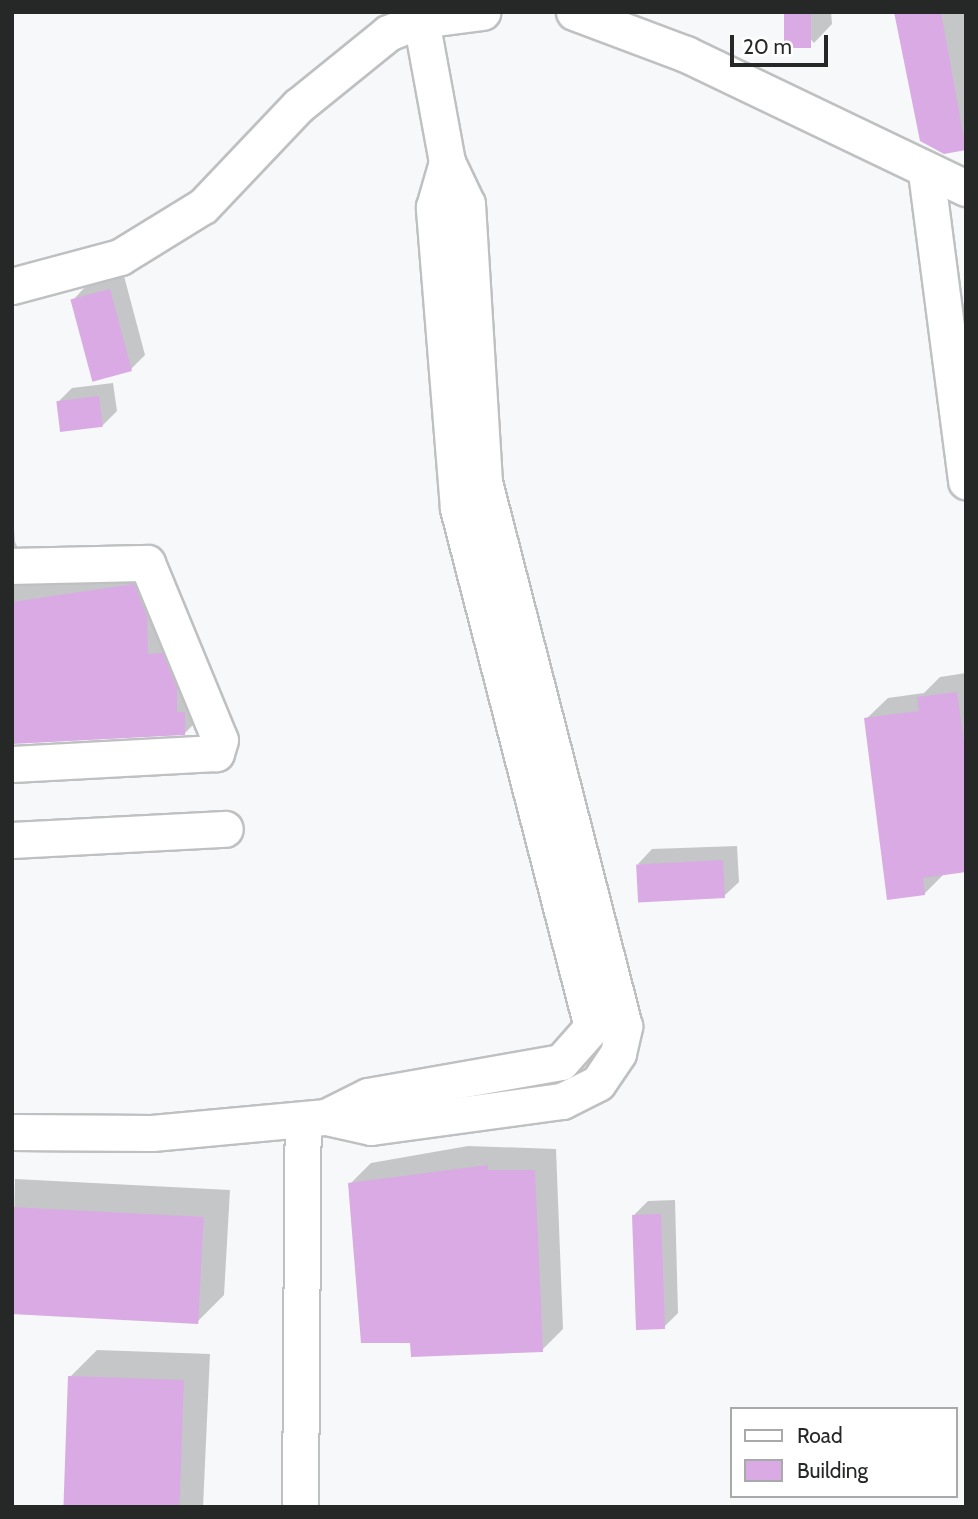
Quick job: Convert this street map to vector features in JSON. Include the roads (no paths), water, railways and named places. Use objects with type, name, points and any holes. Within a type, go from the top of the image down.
[{"type":"street","points":[[12,286],[120,257],[203,206],[298,106],[388,33],[421,20],[482,12]]},
{"type":"street","points":[[574,12],[686,54],[926,172],[966,188]]},
{"type":"street","points":[[12,1132],[152,1133],[315,1119],[368,1096],[561,1062],[592,1027],[458,508],[434,207],[447,162],[421,20]]},
{"type":"street","points":[[926,172],[966,481]]},
{"type":"street","points":[[12,566],[147,563],[220,740],[216,753],[12,764]]},
{"type":"street","points":[[12,841],[225,829]]},
{"type":"street","points":[[300,1507],[315,1119]]}]
